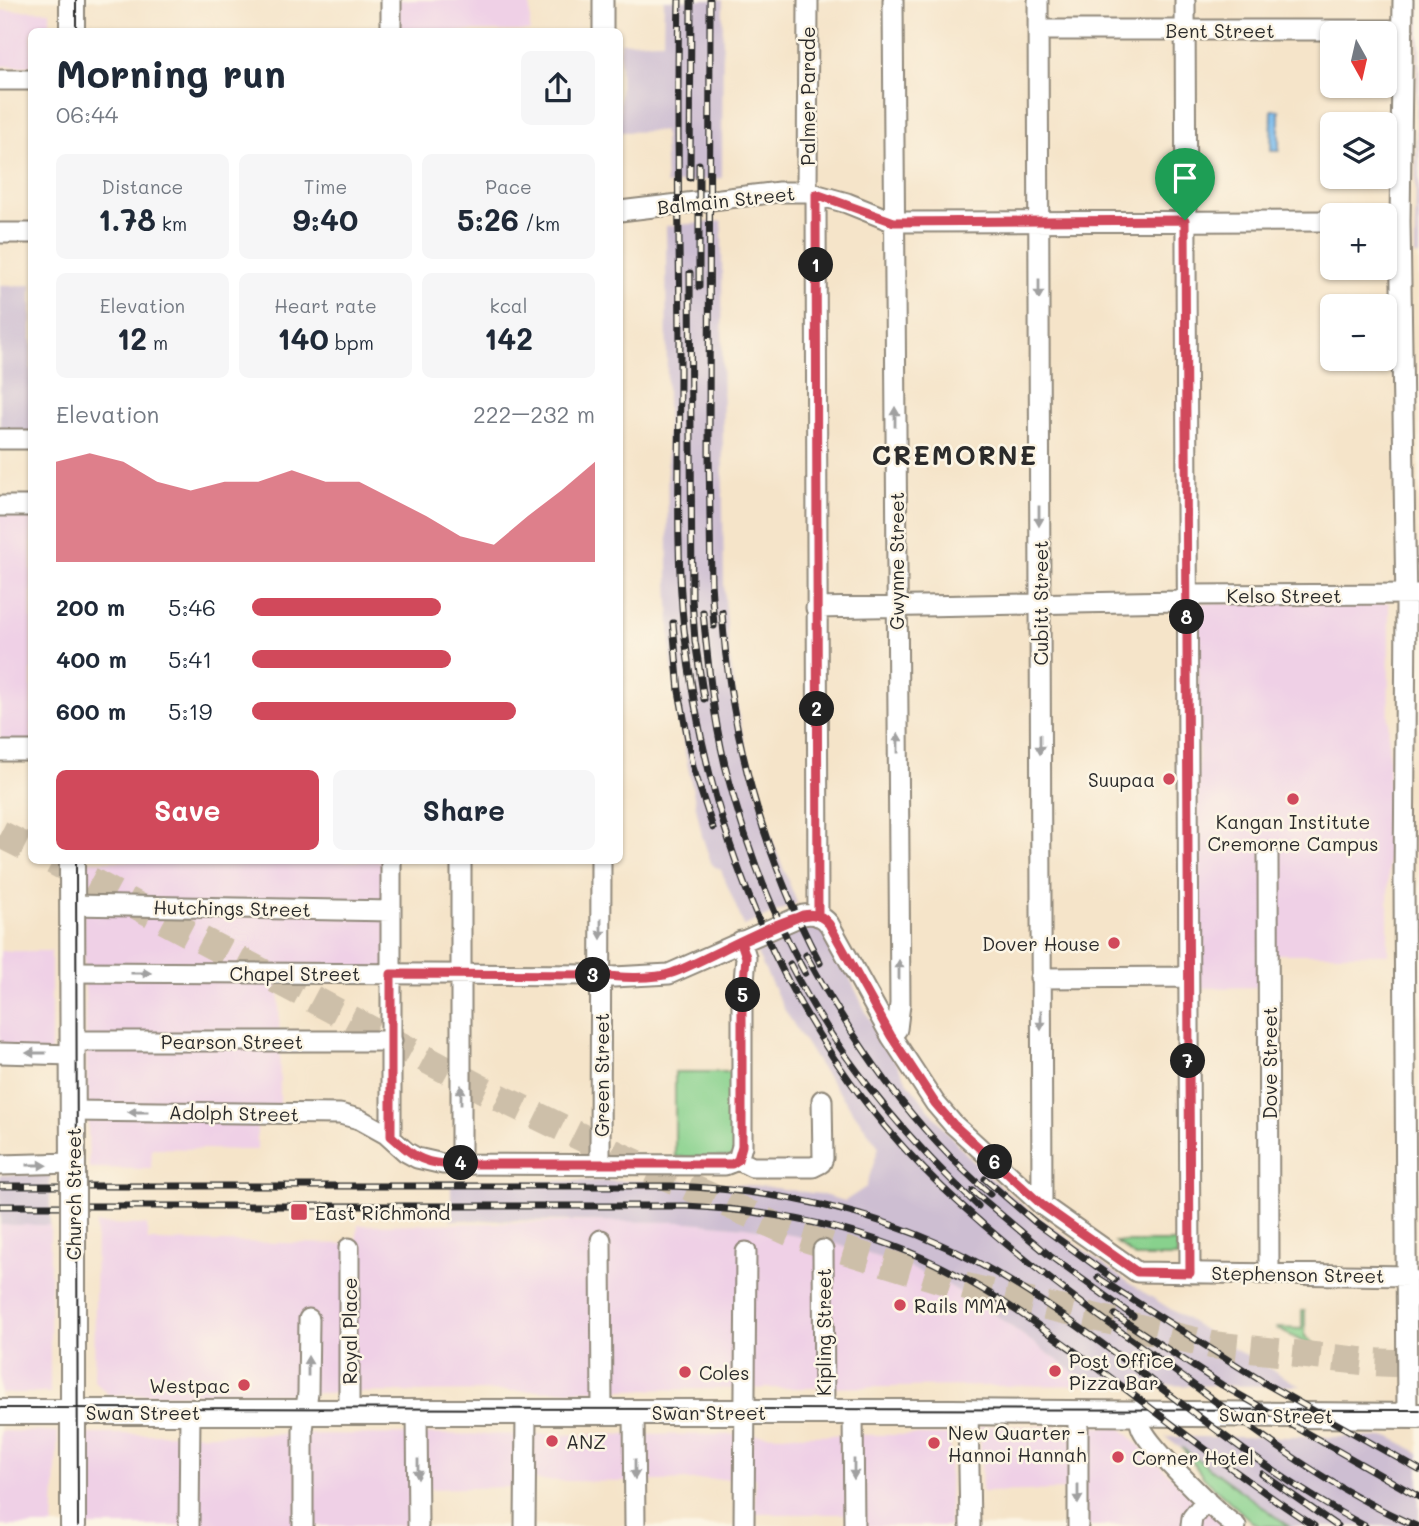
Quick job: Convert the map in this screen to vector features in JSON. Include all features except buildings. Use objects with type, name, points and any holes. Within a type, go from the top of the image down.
[{"type":"main road","points":[[72,0],[72,28]]},
{"type":"main road","name":"Church Street","points":[[72,864],[73,1526]]},
{"type":"main road","name":"Swan Street","points":[[0,1412],[968,1412],[1413,1416]]},
{"type":"street","points":[[391,0],[391,28]]},
{"type":"street","points":[[603,0],[603,28]]},
{"type":"street","name":"Palmer Parade","points":[[808,0],[812,193]]},
{"type":"street","name":"Gwynne Street","points":[[891,1036],[897,1029],[900,1004],[893,0]]},
{"type":"street","name":"Cubitt Street","points":[[1038,0],[1042,1205]]},
{"type":"street","points":[[1185,0],[1190,1273]]},
{"type":"street","points":[[1393,203],[1403,0]]},
{"type":"street","name":"Bent Street","points":[[1038,30],[1403,30]]},
{"type":"street","points":[[0,80],[28,80]]},
{"type":"street","name":"Balmain Street","points":[[623,211],[779,192],[812,193],[894,222],[1320,221]]},
{"type":"street","points":[[812,193],[818,915]]},
{"type":"street","points":[[0,233],[28,233]]},
{"type":"street","points":[[1397,234],[1410,267],[1413,1416]]},
{"type":"street","points":[[0,439],[28,439]]},
{"type":"street","points":[[0,506],[28,506]]},
{"type":"street","name":"Kelso Street","points":[[816,608],[1180,601],[1187,595],[1412,594]]},
{"type":"street","points":[[0,751],[28,751]]},
{"type":"street","name":"Dove Street","points":[[1268,853],[1269,1274]]},
{"type":"street","points":[[391,864],[391,1136]]},
{"type":"street","points":[[461,864],[461,1163]]},
{"type":"street","name":"Green Street","points":[[600,864],[600,1164]]},
{"type":"street","name":"Hutchings Street","points":[[72,905],[391,911]]},
{"type":"street","name":"Chapel Street","points":[[73,972],[614,977],[669,974],[803,915],[818,915]]},
{"type":"street","name":"Stephenson Street","points":[[818,915],[829,924],[891,1036],[935,1103],[953,1124],[1042,1205],[1137,1272],[1269,1274],[1411,1268]]},
{"type":"street","points":[[738,1160],[742,1146],[742,1006],[746,957],[741,942]]},
{"type":"street","points":[[1040,978],[1188,976]]},
{"type":"street","name":"Pearson Street","points":[[0,1053],[73,1048],[391,1041]]},
{"type":"street","name":"Adolph Street","points":[[73,1111],[340,1114],[359,1119],[391,1136],[406,1152],[417,1158],[443,1164],[725,1164],[738,1160],[752,1167],[813,1167],[821,1163],[823,1158],[822,1100]]},
{"type":"street","points":[[0,1165],[73,1168]]},
{"type":"street","points":[[601,1240],[602,1412]]},
{"type":"street","name":"Royal Place","points":[[349,1248],[349,1413]]},
{"type":"street","name":"Kipling Street","points":[[822,1250],[824,1413]]},
{"type":"street","points":[[744,1526],[746,1252]]},
{"type":"street","points":[[303,1526],[309,1319]]},
{"type":"street","points":[[634,1412],[635,1526]]},
{"type":"street","points":[[968,1412],[970,1526]]},
{"type":"street","points":[[189,1526],[190,1413]]},
{"type":"street","points":[[417,1413],[418,1526]]},
{"type":"street","points":[[525,1526],[526,1413]]},
{"type":"street","points":[[853,1413],[855,1526]]},
{"type":"street","points":[[1078,1413],[1078,1526]]},
{"type":"street","points":[[1138,1413],[1142,1430],[1157,1449],[1206,1500],[1236,1526]]},
{"type":"street","points":[[1191,1526],[1192,1518],[1206,1500]]},
{"type":"shaded area","points":[[387,0],[530,0],[530,28],[387,28]]},
{"type":"shaded area","points":[[664,0],[723,0],[722,178],[666,185],[664,131],[623,132],[623,42],[663,41]]},
{"type":"shaded area","points":[[1418,0],[1419,256],[1415,256]]},
{"type":"shaded area","points":[[0,10],[50,11],[50,28],[28,28],[28,66],[0,66]]},
{"type":"shaded area","points":[[722,221],[724,584],[729,655],[741,726],[756,789],[797,903],[744,926],[721,870],[712,865],[702,836],[677,712],[668,580],[666,226]]},
{"type":"shaded area","points":[[28,285],[28,435],[0,435],[0,286]]},
{"type":"shaded area","points":[[28,510],[28,742],[0,741],[0,511]]},
{"type":"shaded area","name":"Kangan Institute Cremorne Campus","points":[[1198,603],[1389,603],[1388,954],[1276,954],[1275,987],[1198,988]]},
{"type":"shaded area","points":[[82,864],[387,864],[387,976],[279,975],[280,1104],[257,1116],[257,1150],[152,1148],[151,1169],[89,1168]]},
{"type":"shaded area","points":[[808,926],[828,932],[867,1014],[907,1081],[979,1168],[1022,1205],[1129,1283],[1234,1349],[1301,1386],[1092,1385],[995,1315],[939,1279],[830,1242],[745,1227],[689,1222],[451,1220],[451,1181],[692,1181],[760,1186],[819,1194],[845,1201],[866,1187],[879,1147],[819,1065],[784,1009],[755,950]]},
{"type":"shaded area","points":[[0,951],[51,951],[51,1052],[0,1052]]},
{"type":"shaded area","points":[[50,1174],[50,1225],[0,1225],[0,1175]]},
{"type":"shaded area","points":[[689,1222],[745,1227],[830,1242],[897,1263],[939,1279],[995,1315],[1092,1385],[109,1395],[94,1381],[96,1224],[147,1225],[148,1241],[356,1244],[358,1225]]},
{"type":"shaded area","points":[[0,1225],[50,1225],[50,1393],[0,1393]]},
{"type":"shaded area","points":[[980,1426],[1120,1427],[1207,1511],[1228,1526],[1068,1526],[1067,1490],[982,1492]]},
{"type":"shaded area","points":[[0,1431],[58,1432],[53,1526],[0,1526]]},
{"type":"shaded area","points":[[87,1434],[950,1435],[949,1526],[866,1526],[864,1514],[755,1514],[755,1478],[627,1482],[514,1480],[513,1487],[424,1489],[423,1526],[87,1526]]},
{"type":"shaded area","points":[[1165,1437],[1391,1437],[1419,1453],[1419,1526],[1289,1526]]},
{"type":"green space","points":[[675,1072],[739,1072],[740,1157],[675,1157]]},
{"type":"green space","points":[[1116,1242],[1177,1242],[1177,1257],[1135,1257]]},
{"type":"green space","points":[[1302,1311],[1305,1311],[1305,1336],[1316,1346],[1315,1353],[1310,1355],[1303,1353],[1311,1346],[1276,1328],[1302,1329]]},
{"type":"green space","points":[[1182,1448],[1289,1526],[1259,1526],[1252,1522],[1204,1478]]},
{"type":"water","points":[[1272,110],[1279,110],[1279,151],[1271,151]]},
{"type":"tunnel","points":[[0,834],[28,848]]},
{"type":"tunnel","points":[[59,864],[482,1089],[618,1155],[798,1236],[962,1286],[1212,1345],[1371,1362],[1419,1364]]},
{"type":"tram line","points":[[76,0],[76,28]]},
{"type":"tram line","points":[[76,864],[78,1526]]},
{"type":"tram line","points":[[0,1408],[1419,1410]]},
{"type":"railway","points":[[679,0],[681,598],[695,707],[712,784],[735,859],[764,932],[799,1001],[840,1068],[888,1130],[966,1209],[1062,1289],[1306,1466],[1341,1488],[1416,1526]]},
{"type":"railway","points":[[690,178],[691,0]]},
{"type":"railway","points":[[710,0],[709,454],[714,626]]},
{"type":"railway","points":[[699,164],[699,287]]},
{"type":"railway","points":[[690,273],[692,599],[704,699]]},
{"type":"railway","points":[[703,612],[714,708],[732,792],[769,898],[805,973]]},
{"type":"railway","points":[[722,612],[733,703],[753,793],[782,880],[820,963]]},
{"type":"railway","points":[[673,623],[679,691],[693,767],[713,828]]},
{"type":"railway","points":[[806,955],[844,1020],[887,1083],[935,1141],[990,1194]]},
{"type":"railway","points":[[790,964],[829,1031],[874,1093],[924,1151],[978,1206]]},
{"type":"railway","points":[[985,1179],[1035,1222],[1115,1280]]},
{"type":"railway","points":[[0,1186],[671,1186],[760,1194],[846,1211],[929,1239],[1008,1280],[1054,1309],[1272,1470],[1365,1526]]},
{"type":"railway","points":[[973,1191],[1050,1256],[1133,1316]]},
{"type":"railway","points":[[0,1206],[686,1206],[772,1215],[828,1226],[909,1252],[1005,1303],[1095,1366],[1230,1468],[1314,1526]]},
{"type":"railway","points":[[1098,1278],[1268,1385],[1419,1470]]},
{"type":"railway","points":[[1115,1315],[1222,1385],[1419,1497]]},
{"type":"railway","points":[[1262,1474],[1337,1526]]},
{"type":"place","name":"Suupaa","points":[[1169,779]]},
{"type":"place","name":"Kangan Institute Cremorne Campus","points":[[1293,799]]},
{"type":"place","name":"Dover House","points":[[1114,943]]},
{"type":"place","name":"East Richmond","points":[[299,1212]]},
{"type":"place","name":"Rails MMA","points":[[900,1305]]},
{"type":"place","name":"Post Office Pizza Bar","points":[[1055,1371]]},
{"type":"place","name":"Coles","points":[[685,1372]]},
{"type":"place","name":"Westpac","points":[[244,1385]]},
{"type":"place","name":"ANZ","points":[[552,1441]]},
{"type":"place","name":"New Quarter - Hannoi Hannah","points":[[934,1443]]},
{"type":"place","name":"Corner Hotel","points":[[1118,1457]]},
{"type":"district","name":"CREMORNE","points":[[955,455]]},
{"type":"route","points":[[1185,220],[894,222],[816,194],[818,915],[811,914],[803,915],[741,942],[669,974],[614,977],[391,974],[391,1136],[406,1152],[431,1163],[443,1164],[732,1164],[738,1160],[742,1146],[742,1006],[746,953],[741,942],[811,914],[823,918],[829,924],[891,1036],[935,1103],[953,1124],[1042,1205],[1137,1272],[1190,1273],[1185,220]]}]
